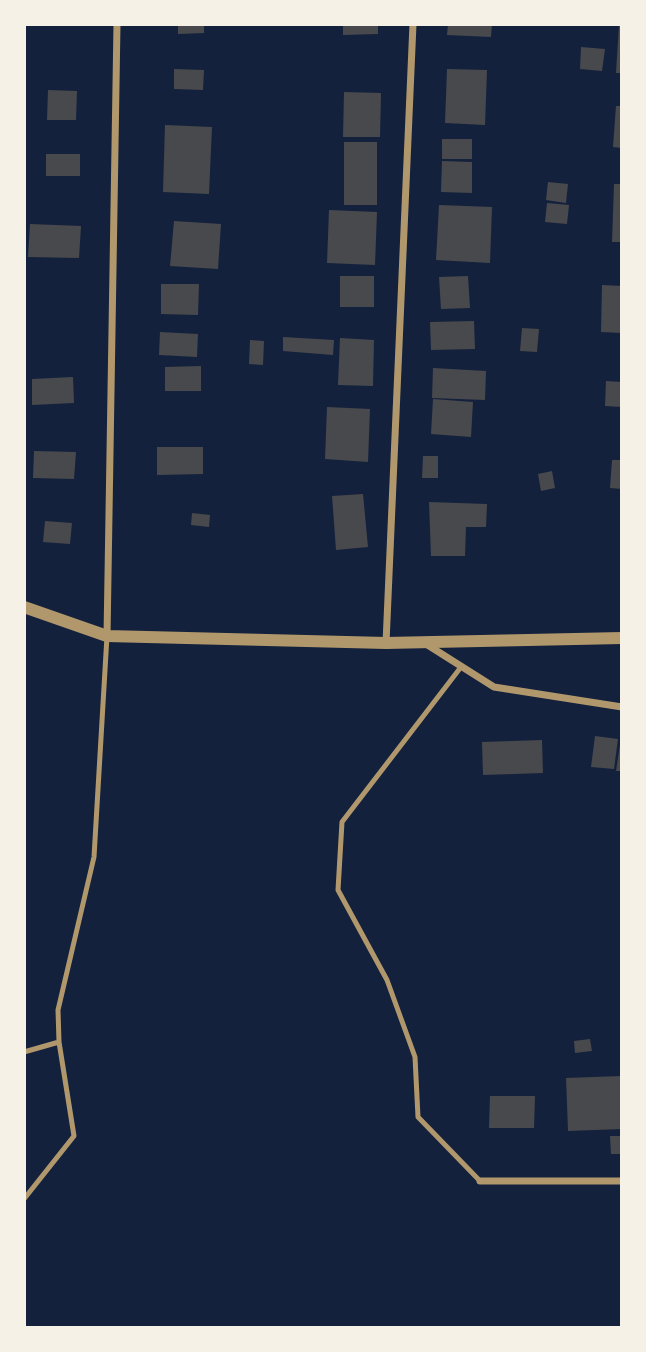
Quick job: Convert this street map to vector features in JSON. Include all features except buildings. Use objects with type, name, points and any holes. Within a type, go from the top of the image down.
[{"type":"street","points":[[107,636],[117,24]]},
{"type":"street","points":[[386,643],[413,24]]},
{"type":"street","points":[[24,607],[107,636],[386,643],[621,638]]},
{"type":"street","points":[[422,642],[494,687],[621,707]]},
{"type":"street","points":[[481,1181],[621,1181]]},
{"type":"lane","points":[[24,1199],[74,1136],[59,1042],[58,1010],[94,857],[107,636]]},
{"type":"lane","points":[[461,667],[342,822],[338,890],[387,980],[415,1057],[418,1117],[481,1181]]},
{"type":"lane","points":[[24,1052],[59,1042]]}]
